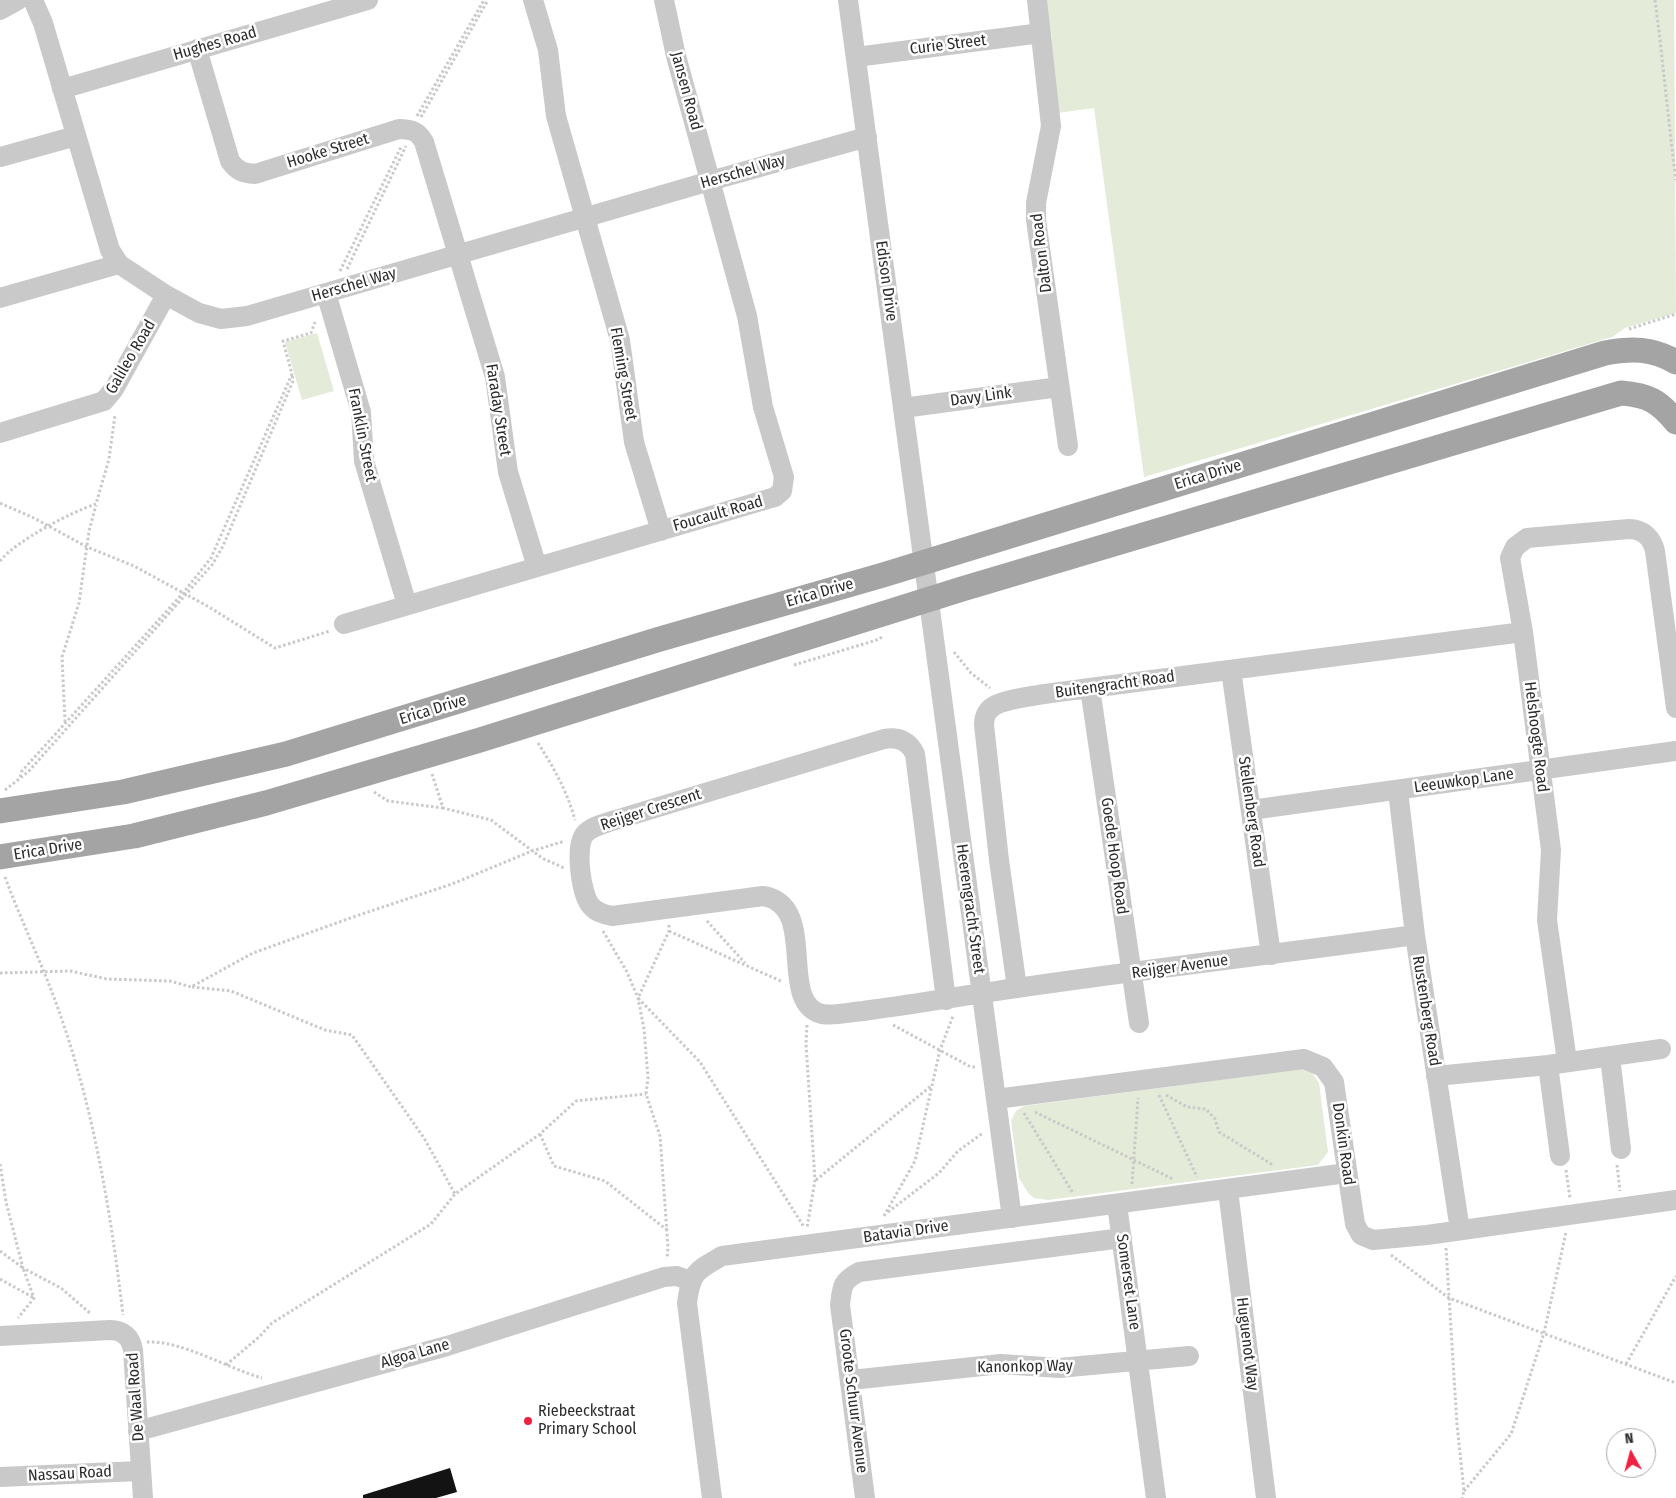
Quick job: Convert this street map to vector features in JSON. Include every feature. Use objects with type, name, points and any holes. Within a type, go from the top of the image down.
[{"type":"main road","name":"Erica Drive","points":[[0,811],[123,792],[286,754],[924,562],[1605,353],[1630,339],[1676,362]]},
{"type":"main road","name":"Erica Drive","points":[[2,867],[266,803],[490,738],[929,599],[1621,393],[1641,394],[1663,405],[1676,422]]},
{"type":"street","points":[[0,10],[18,0]]},
{"type":"street","name":"Herschel Way","points":[[33,0],[43,23],[106,240],[119,264],[166,295],[199,313],[230,319],[326,293],[710,180],[867,137]]},
{"type":"street","name":"Hughes Road","points":[[62,89],[368,0]]},
{"type":"street","points":[[533,0],[548,50],[556,116],[584,217]]},
{"type":"street","name":"Jansen Road","points":[[664,0],[676,56],[710,180]]},
{"type":"street","name":"Edison Drive","points":[[848,0],[924,562]]},
{"type":"street","name":"Dalton Road","points":[[1037,0],[1051,126],[1036,203],[1036,220],[1068,446]]},
{"type":"street","name":"Curie Street","points":[[856,57],[1041,33]]},
{"type":"street","name":"Hooke Street","points":[[197,49],[230,161],[236,169],[255,174],[399,129],[413,130],[419,133],[424,142],[459,254]]},
{"type":"street","points":[[0,157],[76,136]]},
{"type":"street","name":"Foucault Road","points":[[344,624],[776,497],[784,486],[784,477],[763,407],[747,316],[710,180]]},
{"type":"street","name":"Fleming Street","points":[[584,217],[620,340],[634,442],[661,531]]},
{"type":"street","name":"Faraday Street","points":[[459,254],[495,376],[508,472],[537,567]]},
{"type":"street","points":[[0,298],[119,264]]},
{"type":"street","name":"Franklin Street","points":[[326,293],[361,412],[364,461],[407,606]]},
{"type":"street","name":"Galileo Road","points":[[0,433],[93,406],[109,397],[166,295]]},
{"type":"street","name":"Davy Link","points":[[903,408],[1059,387]]},
{"type":"street","name":"Helshoogte Road","points":[[1567,1061],[1547,920],[1551,850],[1522,632],[1510,558],[1516,547],[1527,538],[1629,529],[1645,534],[1651,539],[1656,551],[1676,708]]},
{"type":"street","name":"Heerengracht Street","points":[[924,562],[1012,1218]]},
{"type":"street","name":"Buitengracht Road","points":[[1017,988],[999,860],[984,725],[988,711],[994,705],[1090,688],[1522,632]]},
{"type":"street","name":"Stellenberg Road","points":[[1232,670],[1271,954]]},
{"type":"street","name":"Goede Hoop Road","points":[[1090,688],[1139,1023]]},
{"type":"street","name":"Reijger Crescent","points":[[600,913],[590,906],[585,894],[580,846],[584,835],[597,826],[884,739],[896,738],[912,748],[915,754],[951,999]]},
{"type":"street","name":"Leeuwkop Lane","points":[[1251,810],[1676,751]]},
{"type":"street","name":"Rustenberg Road","points":[[1398,791],[1415,935],[1436,1076],[1453,1231]]},
{"type":"street","points":[[600,913],[612,916],[763,896],[783,905],[791,918],[803,997],[808,1006],[819,1013],[831,1014],[951,999]]},
{"type":"street","name":"Reijger Avenue","points":[[951,999],[1017,988],[1415,935]]},
{"type":"street","points":[[1436,1076],[1548,1065],[1661,1050]]},
{"type":"street","points":[[1610,1057],[1621,1148]]},
{"type":"street","name":"Donkin Road","points":[[996,1099],[1304,1059],[1318,1063],[1329,1073],[1334,1082],[1354,1224],[1358,1233],[1368,1239]]},
{"type":"street","points":[[1548,1065],[1560,1156]]},
{"type":"street","name":"Batavia Drive","points":[[690,1281],[703,1267],[722,1256],[1125,1203],[1187,1189],[1228,1190],[1347,1173]]},
{"type":"street","name":"Huguenot Way","points":[[1228,1190],[1266,1498]]},
{"type":"street","points":[[1368,1239],[1453,1231],[1676,1200]]},
{"type":"street","name":"Somerset Lane","points":[[1125,1203],[1122,1238],[1156,1498]]},
{"type":"street","name":"Batavia Drive","points":[[840,1304],[841,1289],[846,1279],[859,1272],[1122,1238]]},
{"type":"street","name":"Algoa Lane","points":[[138,1431],[447,1346],[664,1277],[677,1276],[690,1281]]},
{"type":"street","points":[[690,1281],[687,1303],[712,1498]]},
{"type":"street","name":"Groote Schuur Avenue","points":[[840,1304],[865,1498]]},
{"type":"street","name":"De Waal Road","points":[[7,1335],[98,1331],[125,1337],[138,1431],[143,1498]]},
{"type":"street","points":[[1138,1361],[1189,1356]]},
{"type":"street","name":"Kanonkop Way","points":[[851,1380],[1001,1364],[1059,1368],[1138,1361]]},
{"type":"street","name":"Nassau Road","points":[[0,1477],[140,1471]]},
{"type":"path","points":[[416,124],[416,117],[486,0]]},
{"type":"path","points":[[1655,0],[1668,91],[1668,122],[1676,180]]},
{"type":"path","points":[[339,274],[407,139],[346,270]]},
{"type":"path","points":[[1630,339],[1676,314]]},
{"type":"path","points":[[185,594],[28,772],[20,777],[22,771],[65,722],[212,565],[223,546],[293,381],[283,341],[311,332],[317,319]]},
{"type":"path","points":[[65,722],[62,657],[79,603],[81,574],[96,504],[109,459],[116,402],[109,397]]},
{"type":"path","points":[[0,503],[50,526],[87,546],[134,566],[275,648],[325,634],[344,624]]},
{"type":"path","points":[[0,562],[6,554],[50,526],[96,504]]},
{"type":"path","points":[[950,645],[971,674],[1008,702]]},
{"type":"path","points":[[192,987],[253,953],[452,884],[532,850],[584,835],[576,823],[568,795],[555,768],[537,742]]},
{"type":"path","points":[[432,774],[443,808]]},
{"type":"path","points":[[374,792],[388,801],[443,808],[491,820],[542,858],[570,871],[581,868]]},
{"type":"path","points":[[2,867],[60,1013],[92,1122],[109,1209],[121,1292],[125,1337],[156,1341],[280,1382],[291,1389]]},
{"type":"path","points":[[700,904],[702,915],[747,965]]},
{"type":"path","points":[[638,998],[669,931],[666,909]]},
{"type":"path","points":[[600,913],[599,924],[627,972],[638,998],[644,1029],[648,1078],[646,1094],[660,1136],[668,1247],[664,1277]]},
{"type":"path","points":[[669,931],[787,984],[801,984]]},
{"type":"path","points":[[0,972],[70,970],[107,979],[170,981],[192,987],[231,991],[325,1030],[352,1035],[424,1138],[455,1194]]},
{"type":"path","points":[[638,998],[700,1062],[806,1231],[815,1180],[806,1044],[808,1006]]},
{"type":"path","points":[[886,1214],[915,1161],[940,1050],[956,1010],[951,999]]},
{"type":"path","points":[[884,1008],[881,1018],[970,1067],[991,1066]]},
{"type":"path","points":[[1125,1203],[1134,1160],[1138,1080]]},
{"type":"path","points":[[815,1180],[932,1085]]},
{"type":"path","points":[[1080,1209],[1078,1199],[1022,1110],[1028,1109],[1134,1160],[1187,1189],[1198,1182],[1198,1180],[1155,1088],[1187,1107],[1206,1109],[1215,1119],[1219,1132],[1282,1171],[1283,1182]]},
{"type":"path","points":[[226,1365],[259,1337],[272,1323],[431,1224],[455,1194],[540,1134],[576,1100],[646,1094]]},
{"type":"path","points":[[862,1238],[886,1214],[939,1173],[958,1151],[985,1132],[1000,1129]]},
{"type":"path","points":[[540,1134],[554,1166],[605,1181],[667,1230]]},
{"type":"path","points":[[1621,1148],[1616,1155],[1622,1208]]},
{"type":"path","points":[[1462,1498],[1464,1492],[1511,1434],[1544,1333],[1569,1215],[1570,1201],[1565,1164],[1560,1156]]},
{"type":"path","points":[[0,1164],[6,1202],[23,1268],[34,1298]]},
{"type":"path","points":[[1453,1231],[1449,1298],[1457,1425],[1464,1492]]},
{"type":"path","points":[[1368,1239],[1449,1298],[1676,1383]]},
{"type":"path","points":[[0,1250],[23,1268],[61,1288],[97,1319],[98,1331]]},
{"type":"path","points":[[1626,1364],[1676,1276]]},
{"type":"path","points":[[0,1279],[34,1298]]},
{"type":"path","points":[[7,1335],[34,1298]]},
{"type":"green space","points":[[1042,0],[1674,0],[1676,313],[1625,328],[1612,337],[1144,477],[1094,108],[1057,113],[1049,49],[1052,36]]},
{"type":"green space","points":[[317,333],[334,391],[302,400],[285,342]]},
{"type":"green space","points":[[1302,1069],[1312,1073],[1319,1083],[1328,1152],[1318,1165],[1048,1200],[1034,1198],[1029,1194],[1019,1178],[1011,1121],[1016,1111],[1024,1106]]},
{"type":"building","points":[[450,1468],[457,1492],[436,1498],[363,1498],[363,1495]]},
{"type":"place","name":"Riebeeckstraat Primary School","points":[[528,1421]]}]
